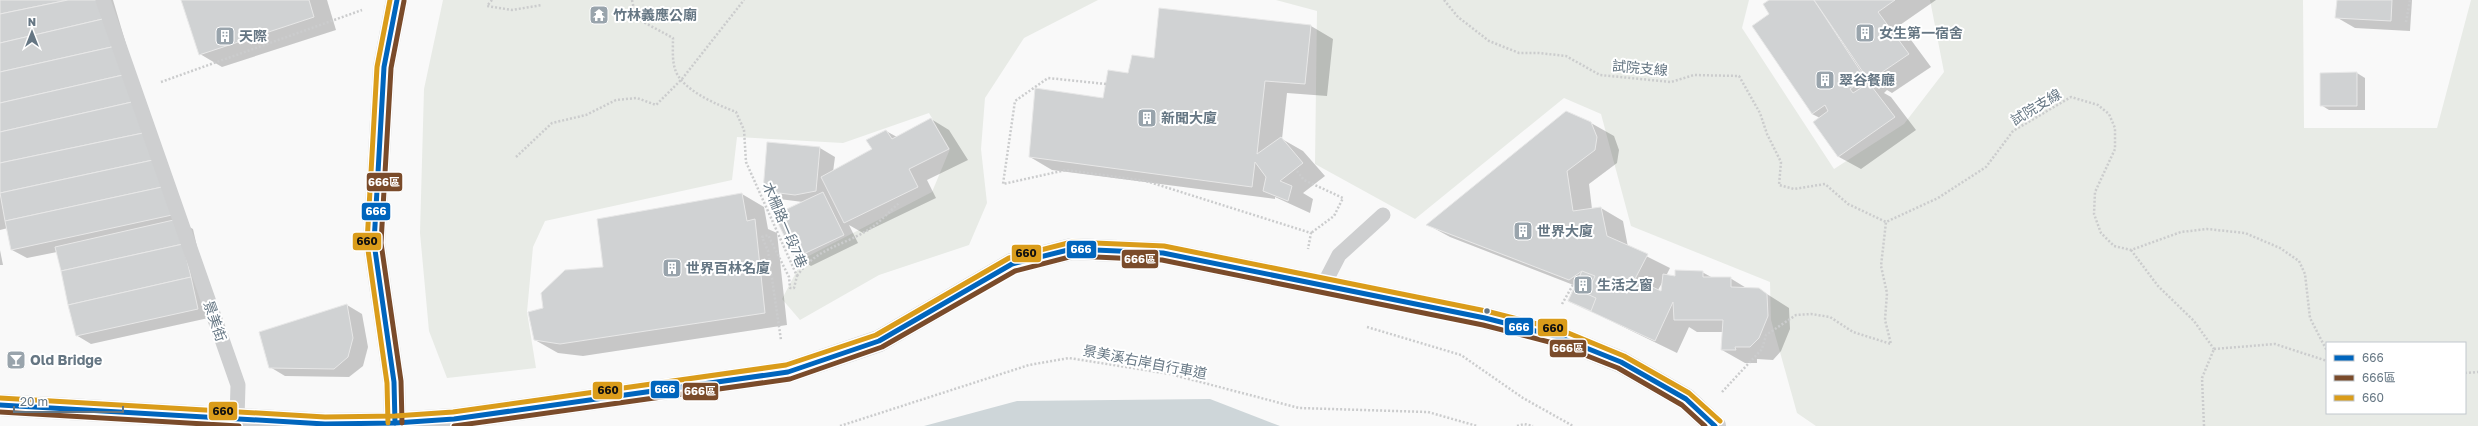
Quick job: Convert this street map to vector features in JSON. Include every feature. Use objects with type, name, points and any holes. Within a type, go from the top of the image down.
[{"type":"street","points":[[395,423],[394,382],[374,243],[384,67],[397,0]]},
{"type":"street","points":[[0,405],[325,424],[395,423],[454,419],[788,372],[879,341],[1012,264],[1072,249],[1163,253],[1485,318],[1559,337],[1621,362],[1686,399],[1715,426]]},
{"type":"lane","name":"景美街","points":[[103,0],[238,385],[237,419]]},
{"type":"lane","points":[[1323,286],[1339,255],[1383,215]]},
{"type":"path","points":[[492,0],[487,6],[512,10],[542,5]]},
{"type":"path","points":[[632,0],[636,18],[672,38],[675,70],[682,79]]},
{"type":"path","points":[[516,157],[552,123],[586,115],[616,100],[637,98],[656,105],[682,79],[744,0]]},
{"type":"path","name":"試院支線","points":[[1444,0],[1458,17],[1489,41],[1519,54],[1539,53],[1566,56],[1600,75],[1671,82],[1694,75],[1740,76],[1760,113],[1767,134],[1781,162],[1779,185],[1794,189],[1825,184],[1848,204],[1886,222],[1938,198],[1986,167],[2013,131],[2071,97],[2098,105],[2109,114],[2115,128],[2115,149],[2096,192],[2094,214],[2101,233],[2114,246],[2131,250]]},
{"type":"path","points":[[2406,22],[2410,0]]},
{"type":"path","points":[[134,92],[362,10]]},
{"type":"path","points":[[1106,84],[1048,78],[1015,100],[1003,184],[1066,170],[1146,181],[1311,233]]},
{"type":"path","name":"木柵路一段7巷","points":[[682,79],[704,99],[736,112],[744,130],[746,162],[797,276],[794,288],[790,288],[789,277],[768,235],[762,237],[768,251],[781,340]]},
{"type":"path","points":[[1297,171],[1304,180],[1343,198],[1334,216],[1311,233],[1308,249]]},
{"type":"path","points":[[797,276],[806,262],[829,247],[871,228],[899,203]]},
{"type":"path","points":[[1720,394],[1762,349],[1766,335],[1796,316],[1811,314],[1830,317],[1853,332],[1891,344],[1885,320],[1888,293],[1881,266],[1886,222]]},
{"type":"path","points":[[2214,349],[2194,321],[2158,286],[2131,250],[2181,232],[2207,229],[2245,233],[2280,248],[2299,260],[2305,274],[2310,318],[2326,349]]},
{"type":"path","points":[[1562,304],[1578,276]]},
{"type":"path","points":[[1366,327],[1394,337],[1461,355],[1523,398],[1573,426]]},
{"type":"path","points":[[2214,349],[2275,344],[2326,361]]},
{"type":"path","points":[[2204,426],[2202,378],[2214,349]]},
{"type":"path","name":"景美溪右岸自行車道","points":[[840,426],[1029,365],[1069,358],[1170,374],[1299,408],[1428,412],[1477,426]]},
{"type":"path","points":[[2466,373],[2478,372]]},
{"type":"path","points":[[1517,426],[1524,424],[1533,426]]},
{"type":"shaded area","points":[[443,0],[1098,0],[1024,38],[985,98],[981,149],[987,203],[969,245],[879,275],[800,320],[782,299],[803,259],[932,192],[950,149],[929,113],[843,143],[737,137],[732,180],[545,221],[533,247],[527,312],[536,368],[447,378],[429,331],[420,233],[424,89]]},
{"type":"shaded area","points":[[1276,0],[1749,0],[1742,28],[1834,169],[1904,124],[1944,72],[1930,0],[2303,0],[2304,128],[2437,128],[2471,0],[2478,0],[2478,426],[1816,426],[1797,413],[1771,320],[1770,282],[1631,226],[1601,114],[1564,98],[1415,219],[1315,164],[1317,11]]},
{"type":"shaded area","points":[[1210,399],[1280,426],[924,426],[1017,401]]},
{"type":"building","points":[[0,0],[68,0],[0,14]]},
{"type":"building","points":[[68,0],[101,0],[107,18],[0,43],[0,14]]},
{"type":"building","name":"天際","points":[[181,0],[309,0],[314,17],[199,55]]},
{"type":"building","name":"翠谷餐廳","points":[[1769,0],[1814,0],[1865,78],[1850,89],[1853,93],[1869,83],[1895,117],[1838,157],[1813,122],[1828,111],[1825,105],[1812,114],[1752,26],[1769,14],[1763,4]]},
{"type":"building","name":"女生第一宿舍","points":[[1814,0],[1895,0],[1878,12],[1909,54],[1869,81]]},
{"type":"building","points":[[2337,0],[2392,0],[2391,21],[2335,18]]},
{"type":"building","name":"新聞大廈","points":[[1159,8],[1311,25],[1305,84],[1265,81],[1257,154],[1281,137],[1303,163],[1280,181],[1292,186],[1288,201],[1263,191],[1266,177],[1255,162],[1252,187],[1029,157],[1035,88],[1103,98],[1108,70],[1128,73],[1132,55],[1154,58]]},
{"type":"building","points":[[107,18],[116,46],[0,72],[0,43]]},
{"type":"building","points":[[116,46],[123,75],[0,103],[0,72]]},
{"type":"building","points":[[2357,72],[2357,106],[2320,106],[2320,73]]},
{"type":"building","points":[[123,75],[132,102],[0,132],[0,103]]},
{"type":"building","points":[[132,102],[143,133],[0,163],[0,132]]},
{"type":"building","name":"世界大廈","points":[[1566,111],[1591,122],[1597,137],[1595,150],[1567,171],[1573,211],[1601,207],[1607,236],[1648,254],[1635,279],[1661,291],[1663,274],[1675,276],[1675,270],[1703,271],[1703,277],[1731,277],[1731,287],[1759,288],[1767,294],[1768,316],[1759,338],[1750,347],[1735,347],[1736,350],[1721,350],[1723,320],[1674,320],[1673,302],[1655,341],[1568,301],[1582,271],[1569,280],[1426,225]]},
{"type":"building","points":[[931,118],[949,149],[909,169],[918,187],[844,223],[821,177],[872,149],[866,140],[886,130],[892,139]]},
{"type":"building","points":[[143,133],[153,160],[0,193],[0,163]]},
{"type":"building","points":[[767,142],[820,147],[816,191],[795,195],[763,191]]},
{"type":"building","points":[[153,160],[162,187],[5,221],[0,193]]},
{"type":"building","points":[[162,187],[172,215],[11,250],[5,221]]},
{"type":"building","points":[[823,192],[844,235],[795,258],[774,215]]},
{"type":"building","name":"世界百林名廈","points":[[742,193],[747,221],[755,219],[765,313],[560,344],[534,340],[528,312],[543,308],[541,293],[565,270],[603,267],[597,219]]},
{"type":"building","points":[[178,219],[183,244],[61,271],[55,247]]},
{"type":"building","points":[[183,244],[191,277],[68,305],[61,271]]},
{"type":"building","name":"生活之窗","points":[[1582,271],[1595,276],[1587,294],[1596,298],[1591,311],[1568,301]]},
{"type":"building","points":[[191,277],[198,309],[76,336],[68,305]]},
{"type":"building","points":[[347,304],[353,338],[348,357],[334,369],[269,368],[259,332]]},
{"type":"transit line","name":"660","points":[[388,423],[387,383],[367,243],[377,67],[390,0]]},
{"type":"transit line","name":"666","points":[[395,423],[394,382],[374,243],[384,67],[397,0]]},
{"type":"transit line","name":"666區","points":[[402,423],[401,381],[381,243],[391,68],[404,1]]},
{"type":"transit line","name":"660","points":[[0,398],[325,417],[395,416],[453,412],[786,365],[876,335],[1009,258],[1072,242],[1164,246],[1486,311],[1561,330],[1624,356],[1689,393],[1720,421]]},
{"type":"transit line","name":"666","points":[[0,405],[325,424],[395,423],[454,419],[788,372],[879,341],[1012,264],[1072,249],[1163,253],[1485,318],[1559,337],[1621,362],[1686,399],[1715,426]]},
{"type":"transit line","name":"666區","points":[[454,426],[790,379],[882,347],[1015,271],[1073,256],[1162,260],[1483,325],[1557,344],[1618,368],[1682,405],[1705,426]]},
{"type":"transit line","name":"666區","points":[[0,412],[239,426]]},
{"type":"place","name":"竹林義應公廟","points":[[599,15]]},
{"type":"place","name":"女生第一宿舍","points":[[1865,33]]},
{"type":"place","name":"天際","points":[[225,36]]},
{"type":"place","name":"翠谷餐廳","points":[[1825,80]]},
{"type":"place","name":"新聞大廈","points":[[1147,118]]},
{"type":"place","name":"世界大廈","points":[[1523,231]]},
{"type":"place","name":"世界百林名廈","points":[[672,268]]},
{"type":"place","name":"生活之窗","points":[[1583,285]]},
{"type":"place","name":"Old Bridge","points":[[16,360]]}]
